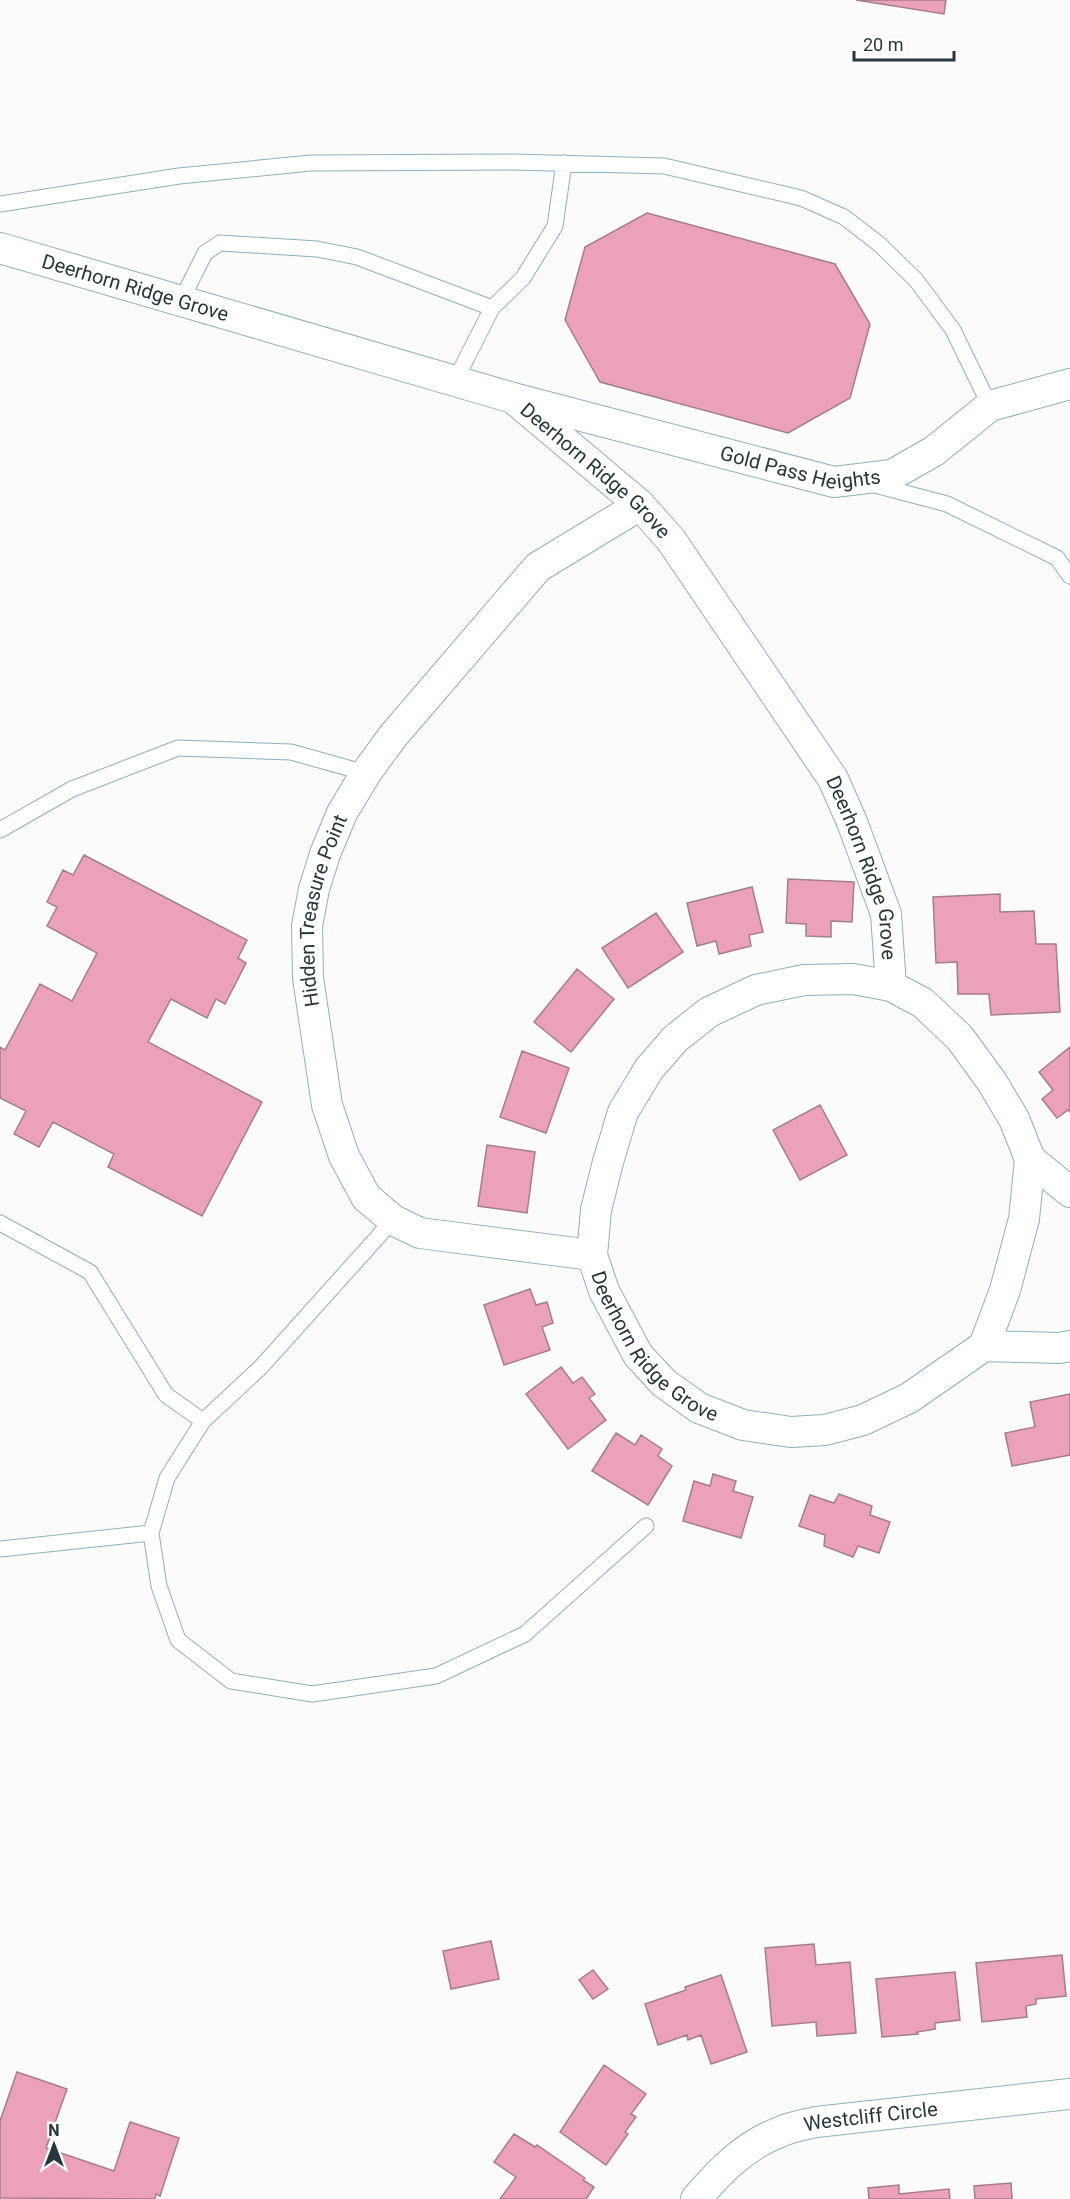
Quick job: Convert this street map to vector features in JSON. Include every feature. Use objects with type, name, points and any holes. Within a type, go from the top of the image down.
[{"type":"street","name":"Deerhorn Ridge Grove","points":[[0,248],[513,398],[640,505],[671,540],[833,779],[852,822],[886,914],[891,986]]},
{"type":"street","name":"Gold Pass Heights","points":[[513,398],[834,482],[892,475],[934,451],[990,406],[1070,384]]},
{"type":"street","name":"Hidden Treasure Point","points":[[592,1255],[420,1233],[393,1220],[366,1197],[344,1156],[327,1105],[308,978],[307,926],[324,854],[342,813],[366,773],[421,702],[538,567],[640,505]]},
{"type":"street","name":"Deerhorn Ridge Grove","points":[[984,1346],[909,1398],[863,1420],[825,1430],[791,1432],[743,1425],[699,1408],[664,1383],[638,1354],[604,1291],[592,1255],[596,1210],[623,1112],[649,1069],[675,1039],[709,1012],[756,990],[804,980],[853,979],[891,986],[923,1003],[960,1038],[1014,1119],[1030,1159],[1070,1192]]},
{"type":"street","points":[[1030,1159],[1024,1219],[1005,1290],[984,1346],[1059,1348],[1070,1346]]},
{"type":"street","name":"Westcliff Circle","points":[[696,2199],[720,2172],[744,2152],[780,2131],[816,2122],[1070,2094]]},
{"type":"lane","points":[[0,204],[179,176],[311,163],[564,163],[664,166],[801,198],[844,217],[879,244],[916,280],[953,330],[990,406]]},
{"type":"lane","points":[[455,381],[492,308],[523,278],[555,226],[564,163]]},
{"type":"lane","points":[[181,301],[205,253],[220,243],[317,249],[357,257],[492,308]]},
{"type":"lane","points":[[854,479],[947,504],[1057,558],[1070,576]]},
{"type":"lane","points":[[0,831],[72,789],[178,748],[291,752],[366,773]]},
{"type":"lane","points":[[393,1220],[261,1367],[203,1421],[167,1478],[151,1533],[159,1586],[178,1640],[231,1681],[312,1694],[436,1676],[525,1634],[646,1526]]},
{"type":"lane","points":[[0,1223],[90,1272],[166,1395],[203,1421]]},
{"type":"lane","points":[[0,1549],[151,1533]]},
{"type":"building","points":[[856,0],[946,0],[944,14]]},
{"type":"building","points":[[647,213],[835,264],[870,324],[850,398],[788,433],[600,382],[565,320],[585,247]]},
{"type":"building","points":[[84,855],[247,940],[238,958],[246,963],[225,1004],[216,999],[207,1018],[171,999],[148,1042],[262,1102],[202,1216],[108,1167],[114,1154],[53,1122],[39,1147],[14,1134],[26,1111],[0,1098],[0,1047],[5,1050],[40,984],[72,1001],[97,953],[47,926],[57,907],[47,902],[63,870],[73,875]]},
{"type":"building","points":[[788,879],[854,882],[852,922],[831,921],[831,937],[806,936],[806,924],[786,923]]},
{"type":"building","points":[[752,887],[763,932],[749,935],[751,946],[719,954],[716,941],[697,946],[687,903]]},
{"type":"building","points":[[1000,894],[1000,912],[1034,911],[1036,944],[1056,944],[1060,1012],[991,1015],[989,994],[958,994],[957,962],[936,963],[933,897]]},
{"type":"building","points":[[656,913],[683,952],[628,988],[602,948]]},
{"type":"building","points":[[577,969],[614,999],[571,1052],[534,1022]]},
{"type":"building","points":[[1070,1047],[1070,1112],[1068,1110],[1057,1118],[1042,1099],[1053,1090],[1039,1072]]},
{"type":"building","points":[[522,1051],[569,1068],[546,1133],[500,1117]]},
{"type":"building","points":[[820,1105],[847,1155],[800,1180],[773,1130]]},
{"type":"building","points":[[487,1145],[535,1152],[527,1213],[478,1206]]},
{"type":"building","points":[[530,1289],[536,1305],[547,1302],[553,1323],[542,1327],[550,1350],[504,1365],[484,1305]]},
{"type":"building","points":[[561,1367],[573,1383],[582,1377],[595,1394],[589,1398],[606,1420],[568,1449],[526,1394]]},
{"type":"building","points":[[1070,1394],[1070,1455],[1012,1466],[1005,1433],[1035,1427],[1030,1402]]},
{"type":"building","points":[[616,1433],[635,1445],[641,1435],[662,1449],[658,1456],[672,1466],[648,1505],[592,1471]]},
{"type":"building","points":[[713,1474],[736,1481],[733,1491],[753,1497],[741,1538],[683,1521],[694,1481],[710,1486]]},
{"type":"building","points":[[839,1494],[872,1506],[870,1515],[890,1522],[879,1553],[858,1546],[853,1557],[824,1546],[825,1535],[799,1526],[810,1495],[834,1503]]},
{"type":"building","points":[[491,1941],[499,1979],[451,1989],[443,1951]]},
{"type":"building","points":[[814,1944],[816,1965],[850,1962],[856,2033],[817,2036],[816,2022],[772,2026],[765,1948]]},
{"type":"building","points":[[1062,1955],[1066,1996],[1036,1999],[1036,2004],[1026,2006],[1027,2017],[982,2022],[976,1963]]},
{"type":"building","points":[[593,1970],[608,1989],[593,1999],[579,1980]]},
{"type":"building","points":[[955,1972],[960,2020],[935,2023],[935,2029],[917,2032],[918,2034],[882,2037],[876,1979]]},
{"type":"building","points":[[721,1975],[747,2052],[711,2064],[701,2035],[688,2040],[687,2035],[658,2045],[645,2004]]},
{"type":"building","points":[[604,2065],[646,2094],[631,2114],[636,2117],[625,2132],[628,2134],[606,2165],[560,2132]]},
{"type":"building","points":[[17,2072],[67,2089],[46,2148],[114,2171],[130,2122],[179,2138],[160,2196],[156,2194],[155,2199],[0,2198],[0,2121]]},
{"type":"building","points":[[514,2134],[535,2147],[537,2145],[585,2178],[583,2180],[594,2187],[586,2199],[500,2199],[516,2177],[494,2162]]},
{"type":"building","points":[[1011,2183],[1012,2199],[975,2199],[974,2186]]},
{"type":"building","points":[[899,2185],[899,2194],[949,2189],[950,2199],[869,2199],[868,2188]]}]
